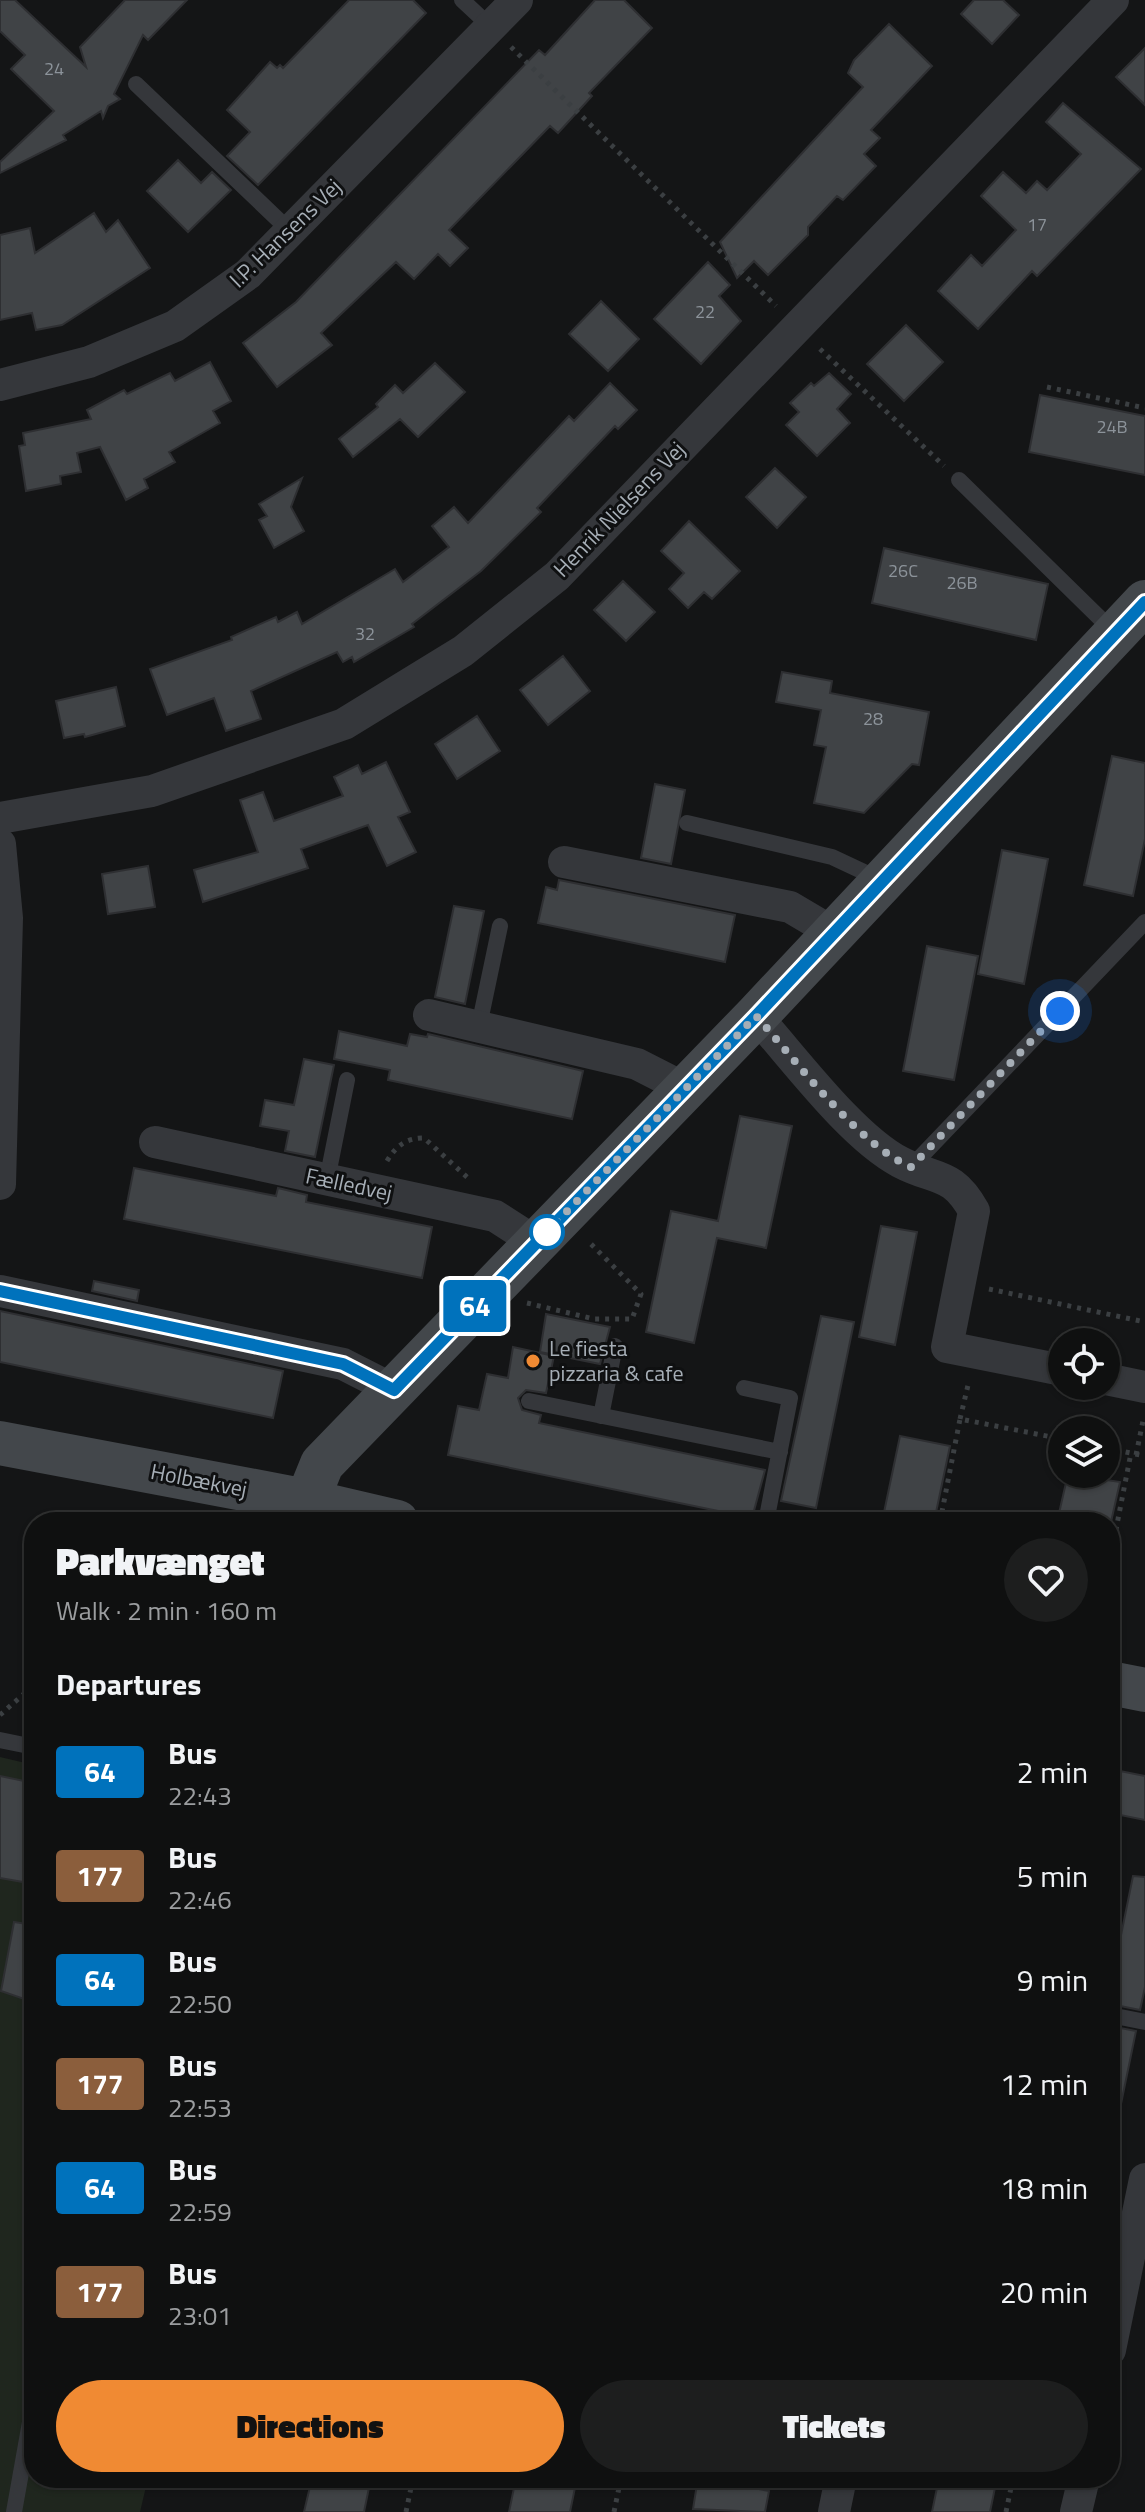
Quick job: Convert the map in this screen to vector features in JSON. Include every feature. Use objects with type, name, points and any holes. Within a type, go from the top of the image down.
[{"type":"street","name":"I.P. Hansens Vej","points":[[0,385],[89,362],[175,326],[248,274],[517,0]]},
{"type":"street","name":"Henrik Nielsens Vej","points":[[0,818],[152,791],[344,724],[463,651],[557,576],[795,325],[1113,0]]},
{"type":"street","points":[[307,1501],[322,1464],[756,1016],[1145,602]]},
{"type":"street","points":[[0,844],[7,918],[0,1184]]},
{"type":"street","points":[[564,862],[790,907],[834,933]]},
{"type":"street","points":[[429,1015],[637,1064],[686,1089]]},
{"type":"street","points":[[756,1016],[861,1133],[898,1161],[961,1187],[974,1211],[947,1347],[1048,1367]]},
{"type":"street","name":"Fælledvej","points":[[155,1142],[549,1230]]},
{"type":"street","points":[[0,1291],[343,1364],[394,1390]]},
{"type":"street","points":[[1120,1382],[1145,1387]]},
{"type":"street","name":"Holbækvej","points":[[0,1443],[354,1512]]},
{"type":"street","points":[[1120,1685],[1145,1690]]},
{"type":"street","points":[[1120,2301],[1145,2179]]},
{"type":"street","points":[[834,2512],[839,2488]]},
{"type":"street","points":[[1076,2512],[1082,2488]]},
{"type":"lane","points":[[462,0],[492,28]]},
{"type":"lane","points":[[136,84],[290,231]]},
{"type":"lane","points":[[959,480],[1115,633]]},
{"type":"lane","points":[[687,823],[832,857],[884,881]]},
{"type":"lane","points":[[911,1167],[1145,922]]},
{"type":"lane","points":[[479,1026],[500,926]]},
{"type":"lane","points":[[327,1180],[347,1080]]},
{"type":"lane","points":[[601,1416],[615,1346]]},
{"type":"lane","points":[[744,1388],[790,1398],[768,1512]]},
{"type":"lane","points":[[529,1401],[780,1452]]},
{"type":"lane","points":[[0,1740],[24,1745]]},
{"type":"lane","points":[[1120,2017],[1145,2022]]},
{"type":"lane","points":[[14,2512],[24,2456]]},
{"type":"path","points":[[492,28],[795,325],[959,480]]},
{"type":"path","points":[[1047,387],[1145,408]]},
{"type":"path","points":[[487,1294],[594,1319],[632,1319],[641,1294],[636,1286],[549,1230]]},
{"type":"path","points":[[960,1283],[1145,1322]]},
{"type":"path","points":[[1120,1516],[1145,1409]]},
{"type":"path","points":[[942,1512],[960,1419],[1048,1436]]},
{"type":"path","points":[[1120,1451],[1145,1456]]},
{"type":"path","points":[[0,1715],[24,1694]]},
{"type":"path","points":[[406,2512],[411,2488]]},
{"type":"path","points":[[614,2512],[619,2488]]},
{"type":"path","points":[[1006,2512],[1011,2488]]},
{"type":"shaded area","points":[[0,1757],[24,1763],[24,2488],[146,2488],[140,2512],[0,2512]]},
{"type":"building","points":[[0,0],[15,0],[86,67],[80,47],[125,0],[187,0],[148,40],[143,35],[114,94],[120,99],[108,106],[103,118],[101,111],[63,135],[66,140],[0,173],[0,162],[54,111],[11,69],[25,55],[0,31]]},
{"type":"building","points":[[349,0],[413,0],[426,13],[258,185],[227,156],[250,132],[227,110],[270,62],[277,68],[280,65],[283,68]]},
{"type":"building","points":[[595,0],[624,0],[652,28],[589,93],[592,96],[558,133],[550,126],[449,230],[468,248],[450,266],[438,254],[414,279],[396,262],[321,333],[332,345],[277,387],[243,343],[296,302],[539,50],[545,55]]},
{"type":"building","points":[[974,0],[1003,0],[1019,15],[992,44],[961,14]]},
{"type":"building","points":[[889,24],[932,66],[871,130],[880,138],[864,154],[876,166],[843,200],[837,196],[808,227],[808,235],[768,275],[754,261],[737,278],[720,242],[863,87],[848,73],[854,60]]},
{"type":"building","points":[[1145,48],[1145,105],[1116,77]]},
{"type":"building","points":[[1063,103],[1141,169],[1037,276],[1032,271],[978,329],[938,291],[971,255],[982,266],[1016,230],[981,196],[1003,172],[1026,193],[1037,181],[1047,190],[1081,154],[1046,122]]},
{"type":"building","points":[[178,160],[201,183],[212,172],[231,190],[188,232],[147,191]]},
{"type":"building","points":[[94,213],[106,232],[118,220],[150,268],[62,325],[36,330],[32,313],[0,320],[0,235],[30,228],[35,253]]},
{"type":"building","points":[[708,262],[730,285],[719,296],[741,321],[701,364],[654,319]]},
{"type":"building","points":[[601,301],[639,339],[608,371],[569,334]]},
{"type":"building","points":[[906,325],[943,362],[904,401],[867,364]]},
{"type":"building","points":[[210,362],[231,401],[213,411],[220,423],[169,452],[175,462],[144,479],[148,488],[126,500],[100,447],[77,453],[81,472],[60,476],[61,484],[26,491],[19,446],[25,445],[23,433],[91,419],[87,410],[124,390],[127,394],[170,373],[175,381]]},
{"type":"building","points":[[435,363],[465,392],[418,437],[400,419],[353,457],[339,439],[378,407],[376,404],[395,385],[403,393]]},
{"type":"building","points":[[829,373],[851,394],[837,409],[850,423],[817,456],[786,425],[799,412],[790,403],[811,383],[814,386]]},
{"type":"building","points":[[610,383],[637,410],[618,429],[615,426],[537,508],[541,512],[481,571],[412,624],[414,627],[354,662],[352,657],[343,662],[337,652],[251,691],[261,719],[226,731],[214,698],[167,715],[150,669],[232,640],[231,637],[276,617],[278,622],[297,612],[302,624],[395,569],[403,582],[449,547],[432,526],[454,507],[468,523],[569,416],[574,421]]},
{"type":"building","points":[[1040,395],[1145,416],[1145,475],[1029,452]]},
{"type":"building","points":[[775,468],[806,497],[777,528],[746,497]]},
{"type":"building","points":[[302,478],[291,507],[304,531],[274,548],[259,520],[267,516],[259,504]]},
{"type":"building","points":[[689,521],[740,571],[712,599],[704,592],[688,608],[669,589],[684,573],[661,551]]},
{"type":"building","points":[[884,548],[1048,584],[1036,640],[872,603]]},
{"type":"building","points":[[623,581],[655,612],[626,641],[594,610]]},
{"type":"building","points":[[563,656],[590,691],[548,725],[520,690]]},
{"type":"building","points":[[782,672],[832,681],[830,693],[929,712],[919,765],[912,764],[864,813],[814,803],[826,747],[814,745],[821,710],[776,702]]},
{"type":"building","points":[[116,687],[125,726],[85,737],[84,734],[64,738],[56,701]]},
{"type":"building","points":[[477,716],[500,751],[457,779],[435,744]]},
{"type":"building","points":[[1112,756],[1145,763],[1145,839],[1133,896],[1084,885]]},
{"type":"building","points":[[386,762],[410,812],[398,817],[416,852],[387,866],[368,825],[301,849],[308,868],[203,902],[194,870],[258,852],[240,800],[263,792],[274,821],[343,796],[334,777],[358,765],[362,774]]},
{"type":"building","points":[[655,784],[685,790],[671,864],[641,858]]},
{"type":"building","points":[[1002,850],[1048,859],[1024,984],[978,974]]},
{"type":"building","points":[[148,866],[155,907],[108,914],[102,874]]},
{"type":"building","points":[[559,880],[735,915],[725,962],[538,923],[546,887],[557,890]]},
{"type":"building","points":[[454,906],[484,911],[465,1004],[435,997]]},
{"type":"building","points":[[927,946],[978,956],[954,1080],[903,1071]]},
{"type":"building","points":[[339,1031],[407,1046],[410,1034],[427,1037],[428,1034],[583,1071],[572,1119],[388,1080],[390,1070],[334,1059]]},
{"type":"building","points":[[304,1059],[334,1065],[315,1157],[285,1151],[289,1131],[260,1126],[265,1100],[294,1105]]},
{"type":"building","points":[[740,1116],[792,1126],[766,1248],[717,1238],[694,1343],[646,1332],[671,1211],[718,1221]]},
{"type":"building","points":[[134,1168],[276,1196],[278,1188],[307,1195],[306,1202],[432,1227],[422,1278],[124,1219]]},
{"type":"building","points":[[881,1226],[917,1232],[895,1345],[859,1337]]},
{"type":"building","points":[[94,1281],[139,1290],[137,1301],[92,1291]]},
{"type":"building","points":[[0,1311],[283,1371],[273,1418],[0,1362]]},
{"type":"building","points":[[546,1314],[610,1327],[600,1364],[540,1352]]},
{"type":"building","points":[[821,1316],[854,1322],[816,1508],[781,1501]]},
{"type":"building","points":[[513,1347],[554,1356],[546,1393],[526,1390],[518,1398],[522,1410],[541,1415],[539,1423],[765,1470],[754,1512],[723,1512],[448,1455],[458,1406],[479,1410],[487,1374],[508,1378]]},
{"type":"building","points":[[900,1436],[950,1446],[936,1512],[884,1512]]},
{"type":"building","points":[[1065,1488],[1119,1488],[1113,1512],[1059,1512]]},
{"type":"building","points":[[1120,1771],[1145,1776],[1145,1820],[1120,1815]]},
{"type":"building","points":[[0,1776],[24,1781],[24,1876],[23,1882],[0,1878]]},
{"type":"building","points":[[1133,1876],[1145,1877],[1145,1987],[1140,2010],[1120,2006],[1120,1940]]},
{"type":"building","points":[[14,1922],[24,1924],[24,1999],[1,1991]]},
{"type":"building","points":[[1120,2028],[1136,2031],[1120,2104]]},
{"type":"building","points":[[310,2488],[369,2488],[364,2512],[304,2512]]},
{"type":"building","points":[[514,2488],[575,2488],[570,2512],[509,2512]]},
{"type":"building","points":[[696,2488],[769,2491],[765,2512],[693,2509]]},
{"type":"building","points":[[937,2488],[995,2488],[990,2512],[932,2512]]},
{"type":"bus line","name":"64","points":[[0,1291],[343,1364],[394,1390],[756,1016],[1145,602]]},
{"type":"place","name":"Le fiesta pizzaria & cafe","points":[[533,1361]]},
{"type":"route","points":[[547,1232],[756,1016],[861,1133],[911,1167],[1060,1011]]}]
